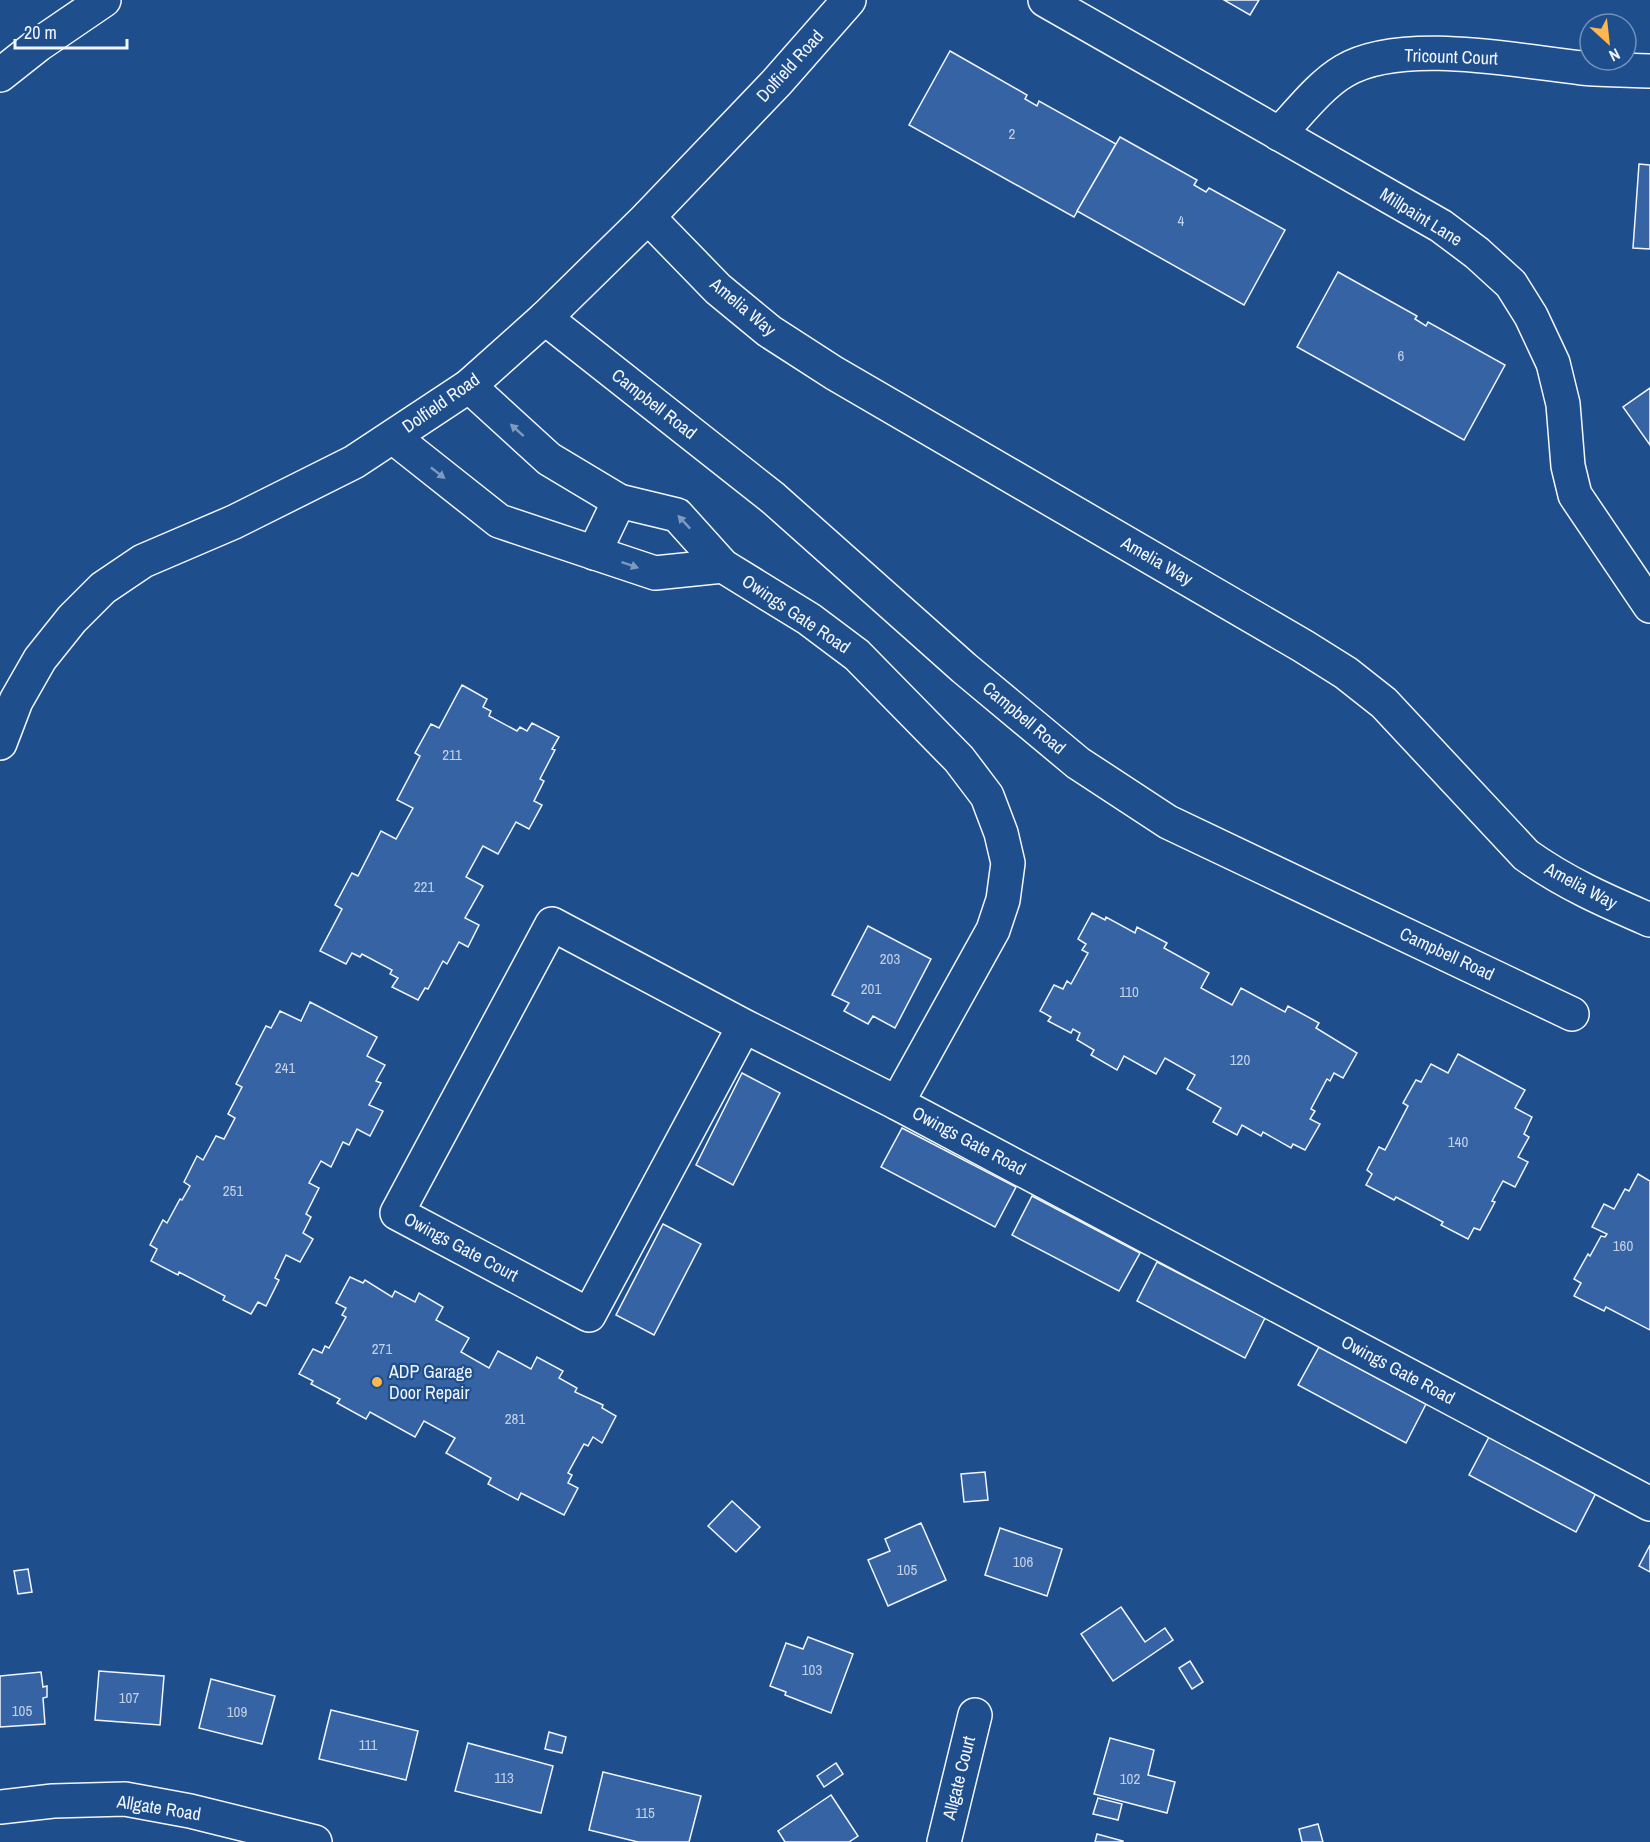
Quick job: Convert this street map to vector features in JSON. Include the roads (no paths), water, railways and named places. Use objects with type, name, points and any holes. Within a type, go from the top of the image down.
[{"type":"main road","points":[[0,75],[38,45],[104,0]]},
{"type":"main road","name":"Dolfield Road","points":[[0,743],[16,700],[40,659],[72,619],[103,588],[144,561],[234,522],[354,462],[469,386],[545,318],[648,217],[777,82],[849,0]]},
{"type":"main road","name":"Millpaint Lane","points":[[1045,0],[1441,226],[1477,253],[1511,284],[1531,316],[1553,363],[1563,404],[1568,466],[1575,495],[1650,606]]},
{"type":"main road","name":"Tricount Court","points":[[1279,134],[1316,95],[1344,71],[1369,61],[1402,54],[1476,55],[1584,68],[1650,71]]},
{"type":"main road","name":"Amelia Way","points":[[648,217],[718,289],[770,331],[797,349],[834,373],[1346,673],[1384,703],[1526,855],[1552,874],[1582,891],[1650,920]]},
{"type":"main road","name":"Campbell Road","points":[[545,318],[773,498],[964,668],[1078,763],[1115,789],[1168,822],[1572,1014]]},
{"type":"main road","name":"Owings Gate Road","points":[[469,386],[549,459],[619,501],[677,515],[723,566],[809,619],[857,656],[959,759],[987,796],[1001,833],[1008,863],[1003,900],[993,930],[897,1103],[1650,1504]]},
{"type":"main road","name":"Owings Gate Road","points":[[393,436],[500,521],[655,573],[723,566]]},
{"type":"main road","points":[[594,553],[619,501]]},
{"type":"main road","name":"Owings Gate Court","points":[[744,1026],[589,1315],[398,1213],[552,924],[744,1026],[897,1103]]},
{"type":"main road","name":"Allgate Court","points":[[944,1842],[975,1715]]},
{"type":"main road","name":"Allgate Road","points":[[0,1807],[53,1801],[125,1799],[190,1811],[315,1842]]},
{"type":"place","name":"ADP Garage Door Repair","points":[[377,1382]]}]
